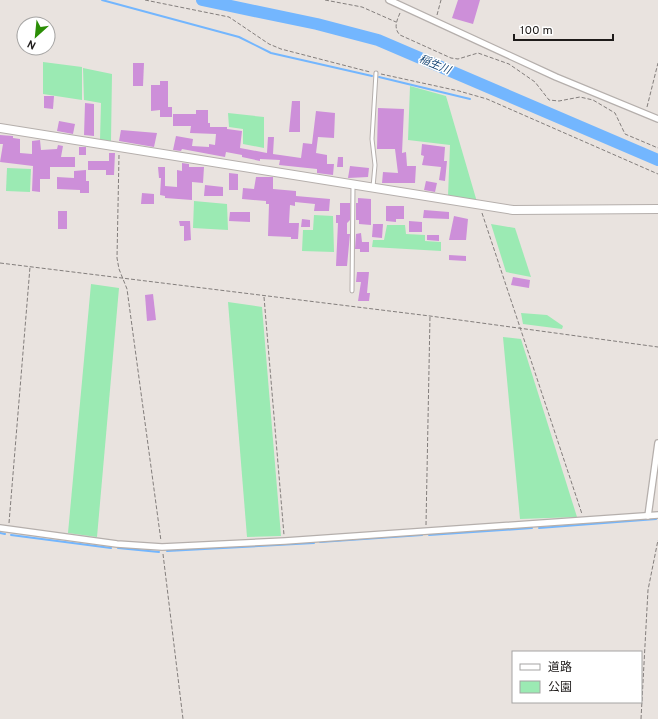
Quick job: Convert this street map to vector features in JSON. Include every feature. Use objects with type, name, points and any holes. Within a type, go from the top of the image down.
[{"type":"street","points":[[389,0],[556,77],[658,118]]},
{"type":"street","points":[[0,128],[480,206],[513,210],[658,209]]},
{"type":"street","points":[[648,516],[658,443]]},
{"type":"street","points":[[0,528],[117,544],[162,547],[426,531],[648,516],[658,514]]},
{"type":"lane","points":[[373,189],[375,165],[372,138],[376,73]]},
{"type":"lane","points":[[352,291],[353,186]]},
{"type":"path","points":[[145,0],[229,17],[270,44],[281,49],[487,99],[658,174]]},
{"type":"path","points":[[325,0],[362,7],[396,22]]},
{"type":"path","points":[[435,21],[441,0]]},
{"type":"path","points":[[403,7],[396,22],[396,28],[400,35],[451,58],[464,57],[478,53],[509,64],[527,75],[539,86],[549,100],[553,102],[569,98],[585,97],[615,113],[625,134],[658,148]]},
{"type":"path","points":[[645,113],[658,63]]},
{"type":"path","points":[[119,148],[117,258],[122,278],[128,289],[183,719]]},
{"type":"path","points":[[480,206],[584,520]]},
{"type":"path","points":[[0,263],[264,297],[430,316],[658,347]]},
{"type":"path","points":[[8,530],[30,267]]},
{"type":"path","points":[[264,297],[285,540]]},
{"type":"path","points":[[426,531],[430,316]]},
{"type":"path","points":[[642,701],[648,590],[658,540]]},
{"type":"path","points":[[641,719],[642,703]]},
{"type":"green space","points":[[43,62],[82,67],[82,100],[43,94]]},
{"type":"green space","points":[[83,68],[112,74],[111,141],[100,140],[101,103],[84,100]]},
{"type":"green space","points":[[410,86],[446,96],[477,202],[448,196],[450,145],[408,140]]},
{"type":"green space","points":[[228,113],[264,117],[264,148],[243,144],[243,129],[229,127]]},
{"type":"green space","points":[[7,168],[31,169],[30,192],[6,191]]},
{"type":"green space","points":[[194,201],[227,204],[228,230],[193,228]]},
{"type":"green space","points":[[314,215],[333,216],[334,252],[302,251],[303,230],[313,230]]},
{"type":"green space","points":[[491,224],[515,228],[531,277],[506,272]]},
{"type":"green space","points":[[387,225],[405,225],[406,234],[425,235],[425,241],[441,242],[441,251],[372,247],[373,240],[384,240]]},
{"type":"green space","points":[[91,284],[119,288],[97,537],[68,533]]},
{"type":"green space","points":[[228,302],[262,307],[281,536],[247,537]]},
{"type":"green space","points":[[521,313],[547,315],[563,326],[562,329],[523,324]]},
{"type":"green space","points":[[503,337],[521,339],[577,517],[520,519]]},
{"type":"building","points":[[458,0],[480,0],[473,24],[452,18]]},
{"type":"building","points":[[133,63],[144,63],[143,86],[133,86]]},
{"type":"building","points":[[160,81],[168,81],[168,107],[172,107],[172,117],[160,117],[160,110],[151,111],[151,85],[160,85]]},
{"type":"building","points":[[44,96],[54,96],[53,109],[44,108]]},
{"type":"building","points":[[292,101],[300,101],[300,132],[289,132]]},
{"type":"building","points":[[85,103],[94,104],[94,136],[84,135]]},
{"type":"building","points":[[378,108],[404,109],[402,153],[406,152],[407,166],[416,166],[415,183],[382,183],[383,172],[398,173],[395,149],[377,149]]},
{"type":"building","points":[[196,110],[208,110],[208,123],[210,123],[210,127],[227,127],[227,129],[242,131],[240,148],[267,153],[268,137],[274,137],[273,154],[301,158],[303,143],[312,144],[316,111],[335,113],[334,138],[318,137],[316,153],[327,155],[327,164],[334,164],[333,175],[317,173],[317,169],[279,165],[280,160],[260,159],[260,161],[226,152],[225,157],[182,149],[181,151],[173,150],[176,136],[193,139],[192,146],[209,147],[209,144],[215,145],[216,134],[190,133],[191,126],[173,126],[173,114],[196,114]]},
{"type":"building","points":[[59,121],[75,124],[73,134],[57,131]]},
{"type":"building","points":[[121,130],[157,133],[154,147],[119,141]]},
{"type":"building","points":[[0,135],[13,136],[13,138],[20,139],[20,153],[32,154],[32,141],[40,140],[41,150],[57,149],[58,145],[63,146],[61,157],[75,157],[75,167],[50,167],[50,179],[40,179],[40,192],[32,191],[33,166],[0,162],[3,144],[0,144]]},
{"type":"building","points":[[422,144],[445,147],[444,161],[447,161],[445,181],[439,180],[441,167],[422,165],[424,156],[421,155]]},
{"type":"building","points":[[79,147],[86,147],[86,155],[79,155]]},
{"type":"building","points":[[109,153],[115,153],[114,175],[106,175],[106,170],[88,170],[88,161],[109,161]]},
{"type":"building","points":[[338,157],[343,157],[343,167],[337,167]]},
{"type":"building","points":[[182,163],[189,164],[189,167],[204,167],[203,183],[192,182],[192,200],[165,198],[165,196],[160,195],[161,178],[159,178],[158,167],[165,167],[165,186],[177,187],[177,170],[182,171]]},
{"type":"building","points":[[350,166],[369,168],[368,177],[348,178]]},
{"type":"building","points":[[86,170],[86,181],[89,181],[89,193],[80,193],[80,190],[57,189],[57,177],[74,178],[74,171]]},
{"type":"building","points":[[229,173],[238,174],[238,190],[229,190]]},
{"type":"building","points":[[256,177],[273,177],[273,189],[296,191],[296,196],[330,199],[329,211],[314,211],[315,204],[295,202],[295,206],[290,205],[289,223],[299,223],[298,239],[291,239],[291,237],[268,236],[269,204],[266,204],[266,201],[242,199],[243,188],[254,189]]},
{"type":"building","points":[[426,181],[437,183],[435,192],[424,190]]},
{"type":"building","points":[[205,185],[223,187],[223,196],[204,196]]},
{"type":"building","points":[[142,193],[154,194],[154,204],[141,204]]},
{"type":"building","points":[[358,198],[371,199],[371,225],[359,224],[359,220],[356,220],[356,203],[358,203]]},
{"type":"building","points":[[340,203],[350,203],[350,220],[347,223],[347,234],[350,234],[347,266],[336,266],[338,223],[336,223],[336,215],[340,215]]},
{"type":"building","points":[[386,206],[404,206],[404,219],[396,219],[396,222],[386,221]]},
{"type":"building","points":[[424,210],[449,212],[449,219],[423,218]]},
{"type":"building","points":[[58,211],[67,211],[67,229],[58,229]]},
{"type":"building","points":[[230,212],[250,212],[250,222],[229,221]]},
{"type":"building","points":[[454,216],[468,219],[466,240],[449,240]]},
{"type":"building","points":[[302,219],[310,220],[310,227],[301,227]]},
{"type":"building","points":[[179,221],[190,221],[191,240],[184,241],[184,226],[180,226]]},
{"type":"building","points":[[409,221],[422,222],[422,232],[409,232]]},
{"type":"building","points":[[373,224],[383,224],[382,238],[372,237]]},
{"type":"building","points":[[361,233],[362,242],[369,242],[369,252],[360,252],[360,249],[355,249],[356,234]]},
{"type":"building","points":[[427,235],[439,235],[439,241],[427,240]]},
{"type":"building","points":[[449,255],[466,256],[466,261],[449,260]]},
{"type":"building","points":[[357,272],[369,272],[367,293],[370,293],[369,301],[358,301],[361,282],[356,282]]},
{"type":"building","points":[[513,277],[530,280],[529,288],[511,285]]},
{"type":"building","points":[[153,294],[156,320],[147,321],[145,295]]},
{"type":"waterway","points":[[102,0],[239,37],[271,53],[372,76]]},
{"type":"waterway","name":"稲生川","points":[[202,0],[317,24],[378,40],[658,160]]},
{"type":"waterway","points":[[379,77],[470,99]]},
{"type":"waterway","points":[[539,528],[656,519]]},
{"type":"waterway","points":[[429,535],[532,528]]},
{"type":"waterway","points":[[0,533],[5,534]]},
{"type":"waterway","points":[[11,535],[111,548]]},
{"type":"waterway","points":[[320,542],[422,535]]},
{"type":"waterway","points":[[167,551],[314,543]]},
{"type":"waterway","points":[[118,548],[159,552]]}]
